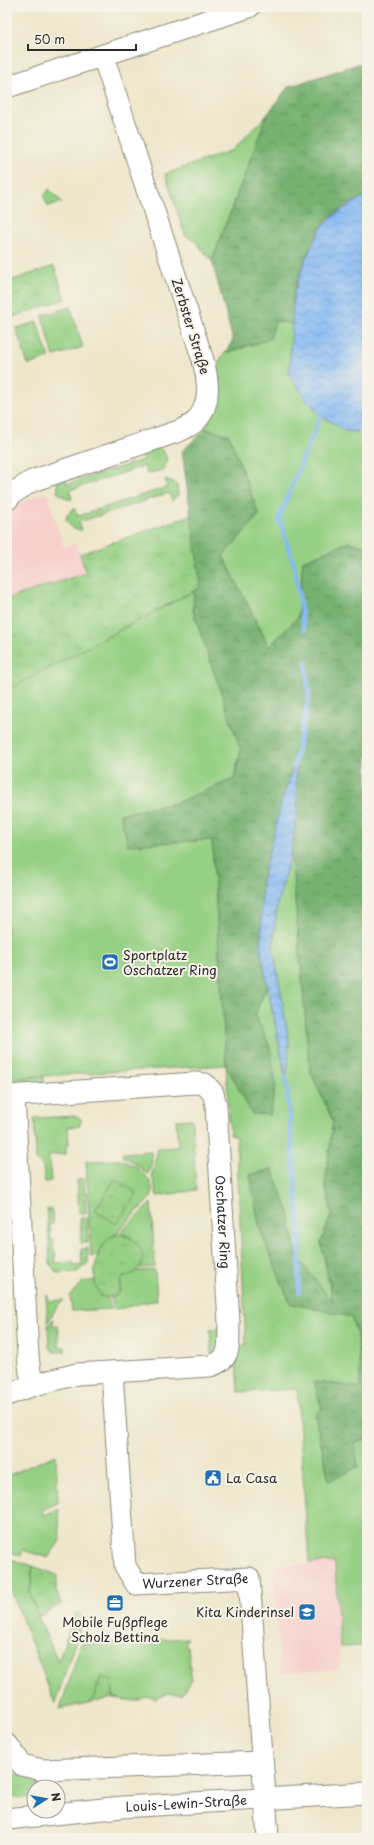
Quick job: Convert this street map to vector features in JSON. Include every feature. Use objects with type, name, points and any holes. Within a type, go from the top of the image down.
[{"type":"street","points":[[7,87],[249,7]]},
{"type":"street","name":"Zerbster Straße","points":[[7,500],[13,493],[38,479],[179,431],[196,421],[207,401],[208,378],[203,360],[103,56]]},
{"type":"street","name":"Oschatzer Ring","points":[[7,1395],[34,1384],[77,1374],[210,1366],[224,1359],[228,1350],[229,1324],[222,1190],[216,1105],[213,1093],[205,1084],[195,1083],[11,1096],[28,1355],[30,1372],[34,1384]]},
{"type":"street","name":"Wurzener Straße","points":[[112,1372],[125,1566],[136,1584],[249,1578],[261,1762],[268,1838]]},
{"type":"street","points":[[7,1744],[9,1750],[22,1765],[42,1770],[261,1762]]},
{"type":"street","name":"Louis-Lewin-Straße","points":[[7,1819],[122,1807],[367,1794]]},
{"type":"shaded area","points":[[47,493],[64,547],[76,543],[87,573],[7,599],[7,520],[17,503]]},
{"type":"shaded area","name":"Kita Kinderinsel","points":[[335,1562],[340,1669],[280,1673],[273,1566]]},
{"type":"green space","points":[[367,61],[367,196],[342,208],[325,222],[317,233],[305,259],[294,293],[293,324],[275,321],[270,339],[225,353],[233,340],[212,261],[267,115],[288,87]]},
{"type":"green space","points":[[267,115],[212,261],[196,242],[185,235],[165,174],[233,150]]},
{"type":"green space","points":[[49,189],[62,202],[48,206],[44,197]]},
{"type":"green space","points":[[54,266],[65,299],[7,319],[7,282]]},
{"type":"green space","points":[[70,307],[83,347],[54,356],[42,316]]},
{"type":"green space","points":[[275,321],[293,324],[289,373],[321,415],[345,430],[357,432],[367,448],[367,547],[349,542],[303,561],[298,617],[269,647],[223,556],[229,435],[204,428],[209,423],[219,387],[218,363],[225,353],[270,339]]},
{"type":"green space","points":[[37,322],[49,358],[28,365],[16,328]]},
{"type":"green space","points":[[206,429],[229,435],[259,515],[223,556],[269,647],[298,617],[303,561],[349,542],[367,547],[367,1439],[355,1442],[358,1467],[329,1481],[315,1415],[322,1408],[314,1382],[361,1387],[357,1334],[351,1317],[290,1303],[260,1230],[250,1175],[272,1169],[289,1213],[297,1257],[333,1302],[321,1242],[332,1213],[325,1185],[333,1121],[310,1070],[291,852],[298,806],[282,801],[262,880],[261,952],[267,986],[255,1014],[270,1047],[276,1085],[270,1115],[252,1114],[226,1065],[212,840],[128,845],[120,814],[176,803],[234,779],[241,750],[193,611],[194,591],[201,587],[182,451]]},
{"type":"green space","points":[[159,448],[166,455],[166,464],[162,470],[147,474],[144,466],[70,490],[72,499],[68,499],[58,493],[57,483],[65,477],[67,484],[143,460],[140,452]]},
{"type":"green space","points":[[165,479],[174,482],[177,485],[178,495],[172,501],[169,493],[79,522],[82,530],[73,529],[66,520],[67,515],[74,508],[78,516],[167,487]]},
{"type":"green space","points":[[191,515],[201,587],[7,690],[7,599],[86,573],[80,554]]},
{"type":"green space","points":[[194,591],[193,611],[241,750],[234,779],[176,803],[121,814],[212,840],[226,1065],[7,1078],[7,690]]},
{"type":"green space","points":[[291,852],[310,1070],[333,1121],[325,1185],[332,1213],[321,1242],[333,1303],[297,1257],[289,1213],[271,1169],[250,1175],[290,1303],[351,1317],[357,1334],[361,1388],[314,1382],[322,1408],[355,1442],[367,1439],[367,1646],[340,1647],[335,1562],[309,1563],[297,1389],[238,1392],[235,1346],[246,1345],[236,1137],[230,1135],[226,1065],[270,1047],[255,1014],[267,986],[286,1080],[289,1041],[273,946],[277,905]]},
{"type":"green space","points":[[44,1077],[44,1086],[17,1088],[13,1078]]},
{"type":"green space","points":[[78,1116],[81,1119],[80,1126],[68,1127],[69,1145],[66,1145],[66,1154],[49,1155],[51,1181],[45,1182],[43,1167],[36,1160],[34,1118]]},
{"type":"green space","points":[[192,1119],[196,1190],[157,1196],[152,1175],[158,1148],[178,1147],[176,1120]]},
{"type":"green space","points":[[151,1151],[152,1162],[148,1174],[130,1160],[123,1157],[122,1153]]},
{"type":"green space","points":[[121,1160],[133,1165],[143,1173],[151,1183],[152,1196],[115,1235],[109,1238],[98,1256],[91,1257],[86,1161]]},
{"type":"green space","points":[[84,1179],[86,1213],[79,1213],[77,1180]]},
{"type":"green space","points":[[115,1179],[137,1193],[116,1224],[95,1210]]},
{"type":"green space","points":[[151,1203],[155,1267],[139,1268],[142,1263],[130,1236],[119,1234]]},
{"type":"green space","points":[[47,1209],[52,1209],[53,1224],[50,1225],[51,1240],[54,1240],[53,1250],[55,1251],[56,1263],[73,1262],[74,1266],[82,1265],[81,1249],[88,1248],[88,1263],[77,1272],[57,1273],[50,1264]]},
{"type":"green space","points":[[80,1218],[87,1218],[88,1243],[81,1243]]},
{"type":"green space","points":[[119,1234],[136,1242],[143,1256],[142,1262],[139,1269],[132,1274],[122,1277],[118,1294],[116,1296],[101,1296],[95,1283],[95,1267],[99,1252],[107,1240],[112,1236]]},
{"type":"green space","points":[[155,1270],[157,1301],[115,1309],[110,1297],[119,1292],[122,1277],[137,1271]]},
{"type":"green space","points":[[95,1280],[101,1296],[107,1298],[112,1309],[72,1311],[70,1296],[82,1282]]},
{"type":"green space","points":[[46,1296],[48,1296],[49,1301],[64,1300],[56,1308],[48,1322]]},
{"type":"green space","points":[[53,1319],[53,1326],[58,1326],[59,1347],[65,1347],[65,1352],[53,1352],[53,1349],[49,1349],[48,1325]]},
{"type":"green space","points":[[224,1328],[221,1348],[212,1357],[210,1329]]},
{"type":"green space","points":[[56,1455],[58,1503],[42,1510],[44,1515],[59,1509],[60,1541],[48,1558],[23,1550],[21,1556],[7,1551],[7,1476]]},
{"type":"green space","points":[[7,1558],[33,1566],[30,1592],[38,1617],[58,1661],[76,1612],[83,1618],[55,1704],[7,1580]]},
{"type":"green space","points":[[33,1566],[57,1575],[56,1590],[61,1604],[38,1617],[30,1592]]},
{"type":"green space","points":[[188,1638],[185,1643],[189,1657],[192,1679],[182,1695],[169,1693],[156,1699],[146,1697],[136,1701],[113,1698],[112,1680],[102,1678],[92,1702],[60,1709],[81,1644]]},
{"type":"green space","points":[[101,1677],[112,1680],[113,1698],[92,1702]]},
{"type":"green space","points":[[26,1769],[56,1779],[26,1779],[26,1798],[23,1798],[7,1793],[7,1780]]},
{"type":"water","points":[[367,196],[367,431],[345,431],[321,415],[307,401],[289,373],[294,293],[306,258],[321,228],[334,215],[361,198]]},
{"type":"water","points":[[295,762],[298,806],[291,852],[277,905],[273,946],[289,1041],[287,1082],[261,952],[262,880],[282,801]]},
{"type":"waterway","points":[[304,630],[295,568],[279,518],[321,415]]},
{"type":"waterway","points":[[294,767],[309,697],[306,662]]},
{"type":"waterway","points":[[286,1077],[300,1232],[299,1292]]},
{"type":"place","name":"Sportplatz Oschatzer Ring","points":[[110,962]]},
{"type":"place","name":"La Casa","points":[[213,1478]]},
{"type":"place","name":"Mobile Fußpflege Scholz Bettina","points":[[115,1603]]},
{"type":"place","name":"Kita Kinderinsel","points":[[307,1612]]}]
